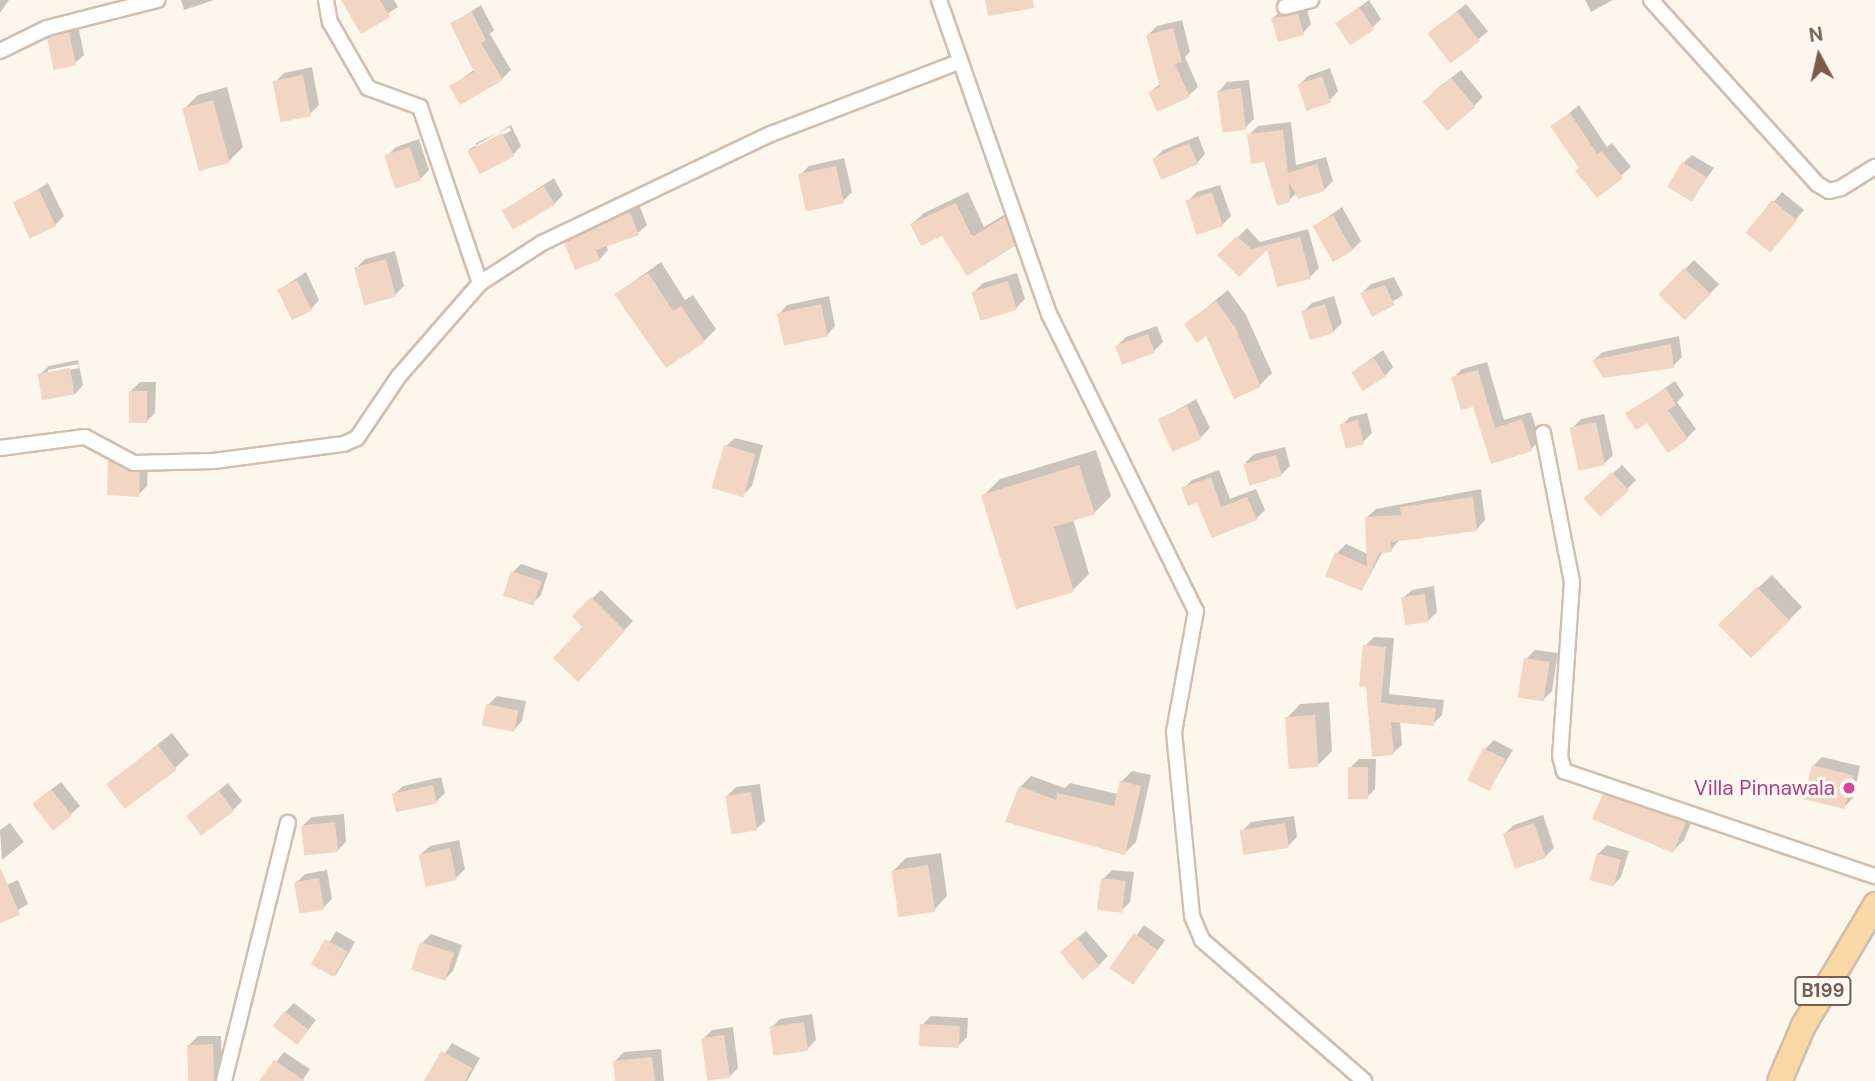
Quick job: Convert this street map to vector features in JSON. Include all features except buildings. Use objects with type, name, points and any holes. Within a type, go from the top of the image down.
[{"type":"main road","name":"B199","points":[[1779,1081],[1803,1025],[1875,904]]},
{"type":"street","points":[[0,51],[47,28],[157,0]]},
{"type":"street","points":[[326,0],[330,22],[368,88],[420,107],[480,283]]},
{"type":"street","points":[[939,0],[1049,314],[1196,611],[1174,732],[1192,916],[1202,940],[1364,1081]]},
{"type":"street","points":[[1285,8],[1311,0]]},
{"type":"street","points":[[1651,0],[1817,184],[1829,191],[1841,188],[1875,167]]},
{"type":"street","points":[[0,448],[85,437],[134,463],[214,461],[344,444],[357,438],[399,376],[480,283],[542,243],[771,134],[959,62]]},
{"type":"street","points":[[1543,433],[1572,582],[1560,756],[1564,771],[1875,876]]},
{"type":"street","points":[[224,1081],[288,823]]},
{"type":"place","name":"Villa Pinnawala","points":[[1849,788]]}]
